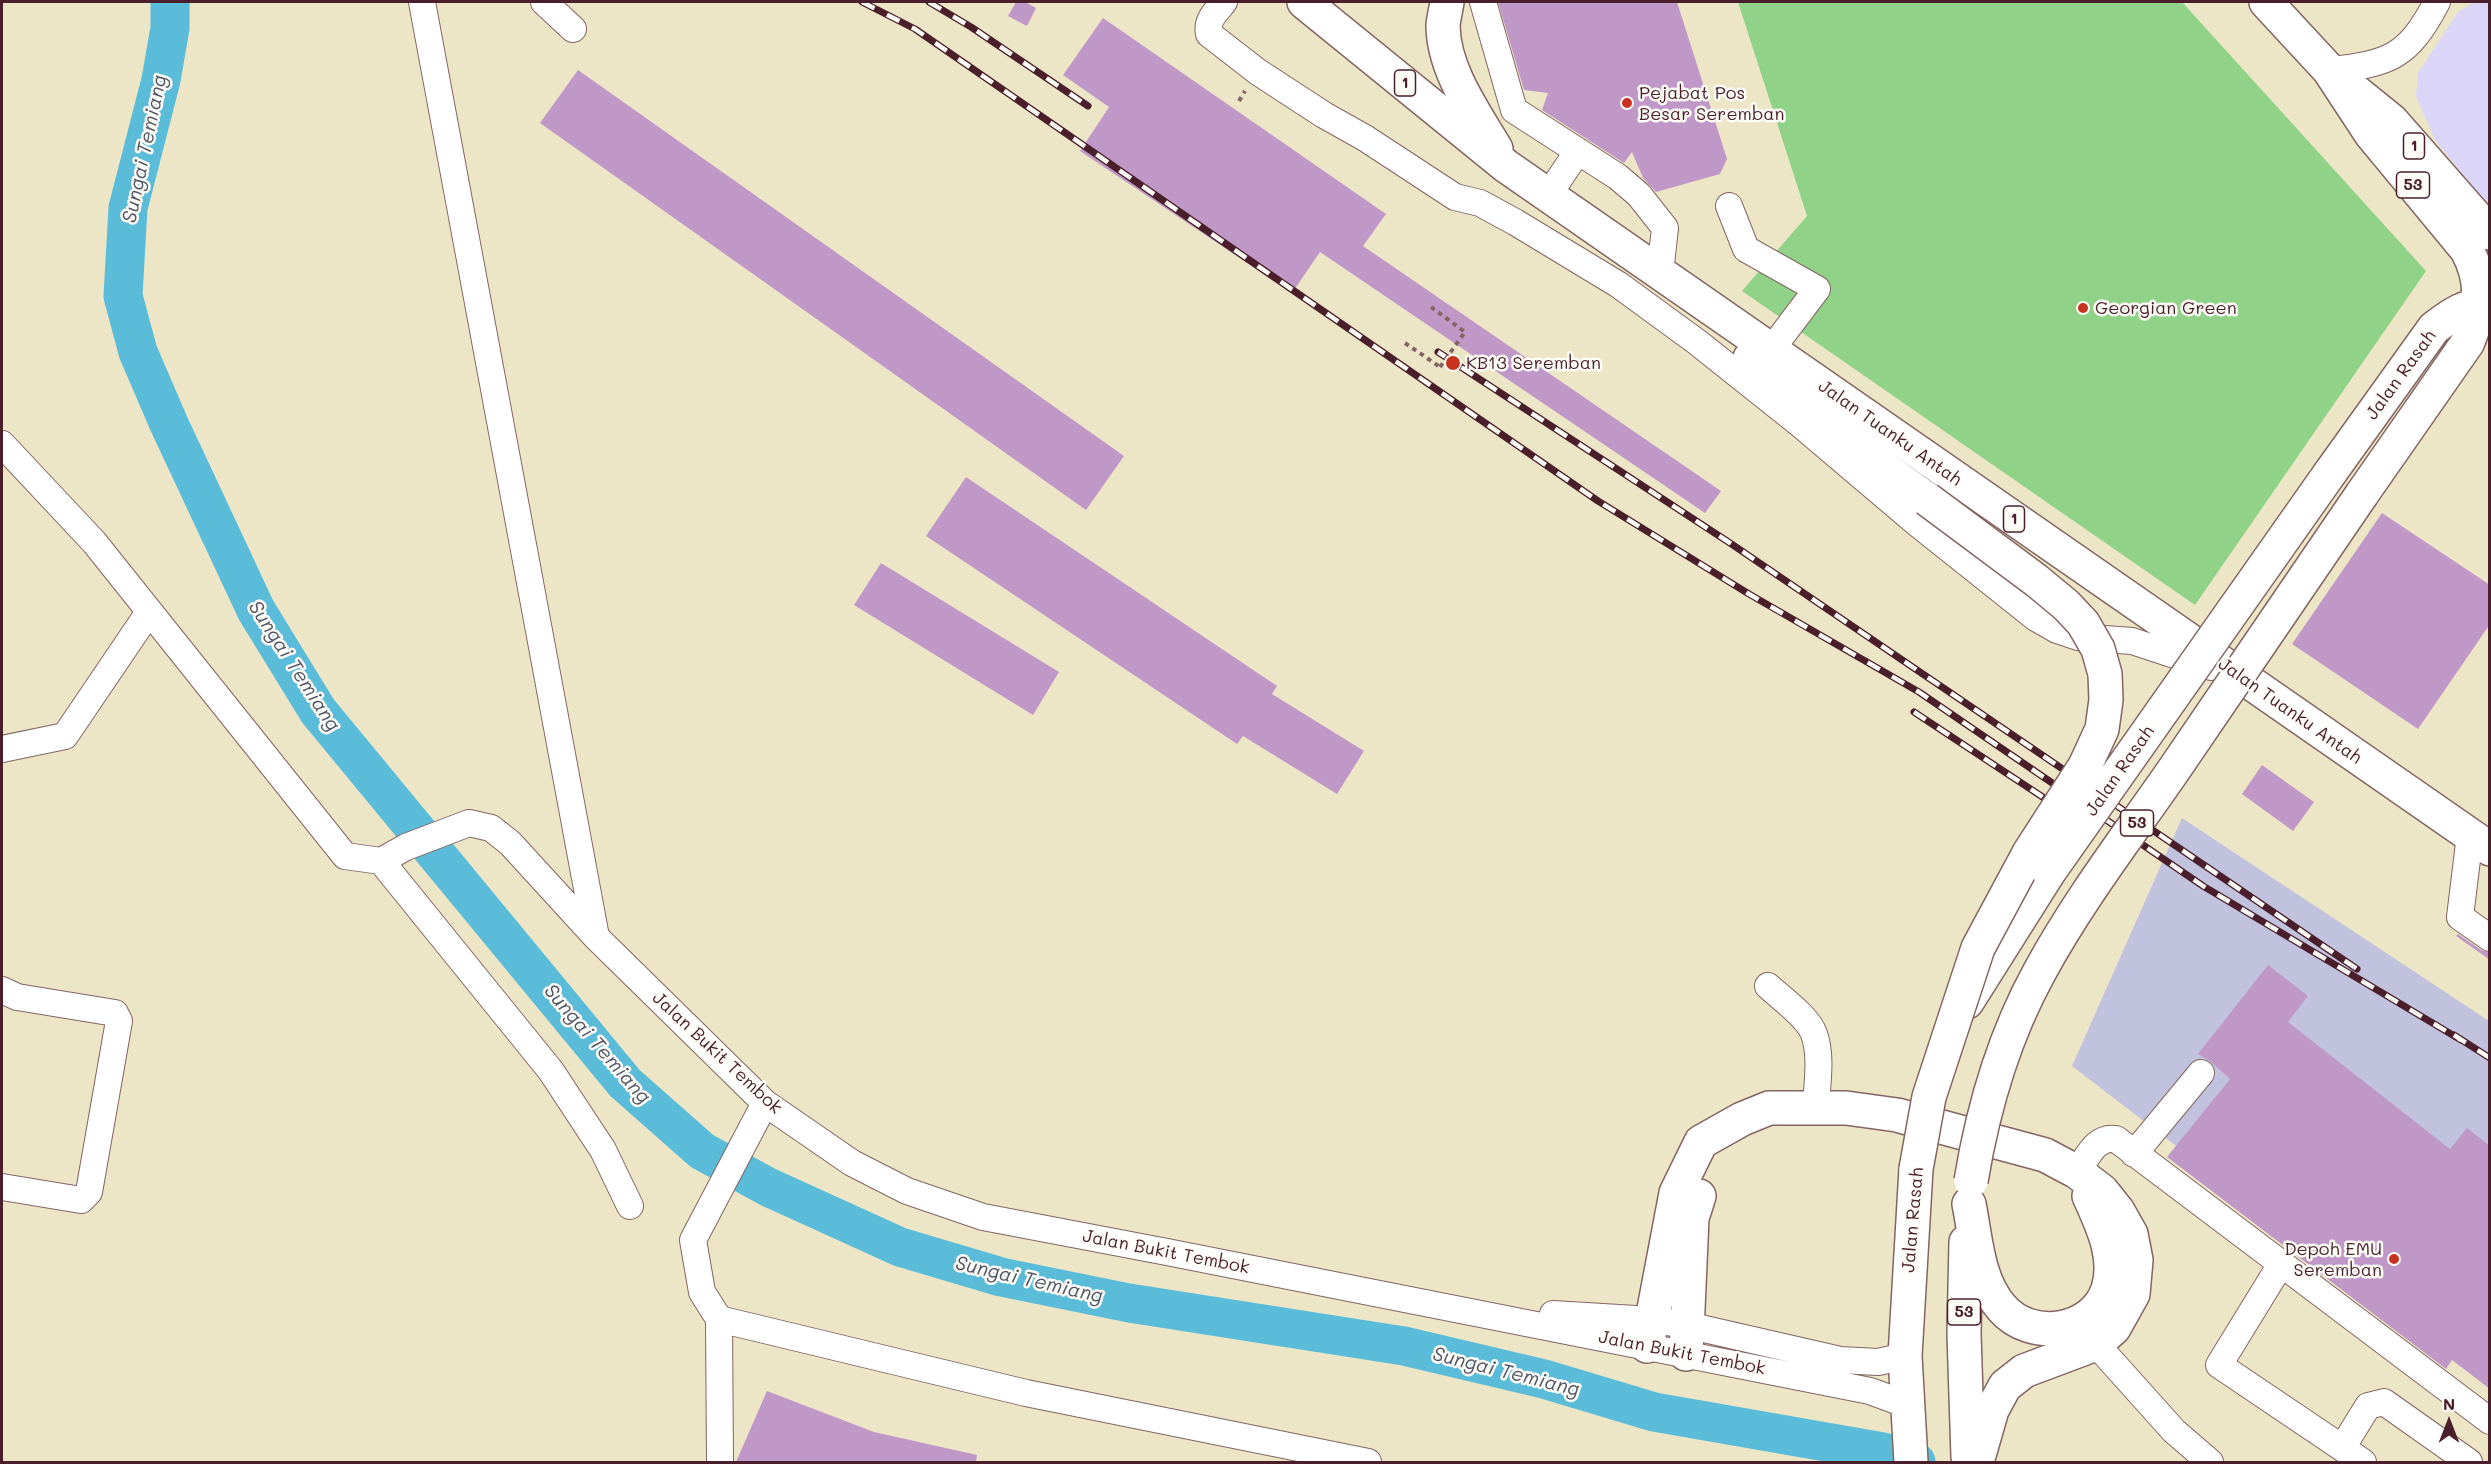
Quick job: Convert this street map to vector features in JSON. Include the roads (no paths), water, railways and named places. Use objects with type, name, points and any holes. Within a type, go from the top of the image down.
[{"type":"highway","name":"Jalan Tuanku Antah","points":[[1304,2],[1506,166],[2480,842]]},
{"type":"highway","name":"1","points":[[1447,2],[1443,25],[1447,50],[1462,91],[1506,166]]},
{"type":"highway","name":"1","points":[[2266,2],[2329,70],[2392,121],[2490,233]]},
{"type":"highway","name":"53","points":[[2329,70],[2371,134],[2467,250],[2475,265],[2485,305]]},
{"type":"highway","points":[[1668,279],[1750,358],[1848,443],[1927,499],[2066,605],[2083,623],[2098,649],[2105,674],[2106,700],[2102,729],[2085,765],[2029,853],[1978,948],[1950,1032]]},
{"type":"highway","name":"Jalan Rasah","points":[[1910,1433],[1905,1356],[1916,1169],[1929,1097],[1950,1032],[2049,872],[2434,328],[2455,312],[2485,305]]},
{"type":"highway","name":"Jalan Rasah","points":[[1973,1454],[1964,1323],[1964,1266],[1970,1192],[1979,1131],[1995,1076],[2013,1028],[2040,971],[2086,898],[2468,342],[2485,305]]},
{"type":"highway","points":[[1649,1333],[1676,1192],[1701,1143],[1742,1119],[1769,1108],[1816,1106],[1846,1108],[1897,1115],[2037,1153],[2077,1172],[2102,1191],[2118,1210],[2131,1234],[2136,1260],[2133,1294],[2114,1328],[2096,1344],[2024,1371],[2005,1386],[1973,1454]]},
{"type":"highway","points":[[1687,1340],[1692,1218],[1710,1165],[1742,1119]]},
{"type":"highway","points":[[1970,1192],[1982,1272],[1989,1289],[2002,1309],[2017,1321],[2038,1328],[2061,1328],[2080,1323],[2097,1309],[2108,1289],[2109,1242],[2077,1172]]},
{"type":"street","points":[[422,2],[596,937]]},
{"type":"street","points":[[544,2],[573,28]]},
{"type":"street","points":[[1224,2],[1210,19],[1207,26],[1209,34],[1258,72],[1455,197],[1480,204],[1515,222],[1619,285],[1697,342],[1800,424],[1918,524],[2036,618],[2057,630],[2078,637],[2132,641],[2210,667],[2258,689]]},
{"type":"street","points":[[1483,2],[1514,110],[1618,177],[1639,195],[1665,228],[1668,279]]},
{"type":"street","points":[[2329,70],[2377,64],[2397,54],[2413,42],[2437,2]]},
{"type":"street","points":[[1549,194],[1578,151]]},
{"type":"street","points":[[1729,206],[1746,249],[1817,289],[1771,350]]},
{"type":"street","points":[[2,444],[94,542],[345,856],[381,861],[551,1071],[603,1150],[630,1206]]},
{"type":"street","points":[[2,749],[65,736],[149,612]]},
{"type":"street","name":"Jalan Bukit Tembok","points":[[381,861],[442,831],[470,823],[491,828],[510,843],[596,937],[765,1103],[852,1163],[907,1191],[983,1217],[1454,1308],[1840,1360],[1878,1362],[1905,1356]]},
{"type":"street","points":[[2480,842],[2460,917],[2490,938]]},
{"type":"street","points":[[1768,986],[1800,1016],[1814,1033],[1818,1063],[1816,1106]]},
{"type":"street","points":[[2,990],[17,997],[115,1013],[119,1021],[89,1192],[81,1200],[2,1187]]},
{"type":"street","points":[[2134,1154],[2201,1073]]},
{"type":"street","points":[[720,1462],[719,1318],[702,1292],[693,1240],[765,1103]]},
{"type":"street","points":[[2077,1172],[2099,1140],[2108,1137],[2116,1138],[2134,1154],[2490,1421]]},
{"type":"street","points":[[2281,1264],[2219,1365],[2363,1462]]},
{"type":"street","points":[[719,1318],[1026,1393],[1368,1462]]},
{"type":"street","name":"Jalan Bukit Tembok","points":[[1687,1340],[1869,1390],[1910,1433]]},
{"type":"street","points":[[2096,1344],[2174,1431],[2210,1462]]},
{"type":"street","points":[[2342,1448],[2368,1406],[2384,1402],[2469,1462]]},
{"type":"waterway","name":"Sungai Temiang","points":[[170,2],[170,28],[161,80],[128,208],[123,296],[138,352],[169,424],[256,610],[318,711],[625,1083],[702,1151],[768,1187],[900,1247],[1001,1277],[1129,1303],[1404,1346],[1544,1379],[1654,1412],[1883,1452],[1916,1462]]},
{"type":"railway","points":[[862,2],[915,29],[1598,501],[1749,594],[1919,692],[2203,886],[2461,1040]]},
{"type":"railway","points":[[929,2],[971,27],[1088,106]]},
{"type":"railway","points":[[1438,352],[1730,543],[2357,969]]},
{"type":"railway","points":[[1914,712],[2091,829]]},
{"type":"railway","points":[[2454,1035],[2490,1058]]},
{"type":"place","name":"Pejabat Pos Besar Seremban","points":[[1627,103]]},
{"type":"place","name":"Georgian Green","points":[[2083,308]]},
{"type":"place","name":"KB13 Seremban","points":[[1453,363]]},
{"type":"place","name":"Depoh EMU Seremban","points":[[2394,1259]]}]
